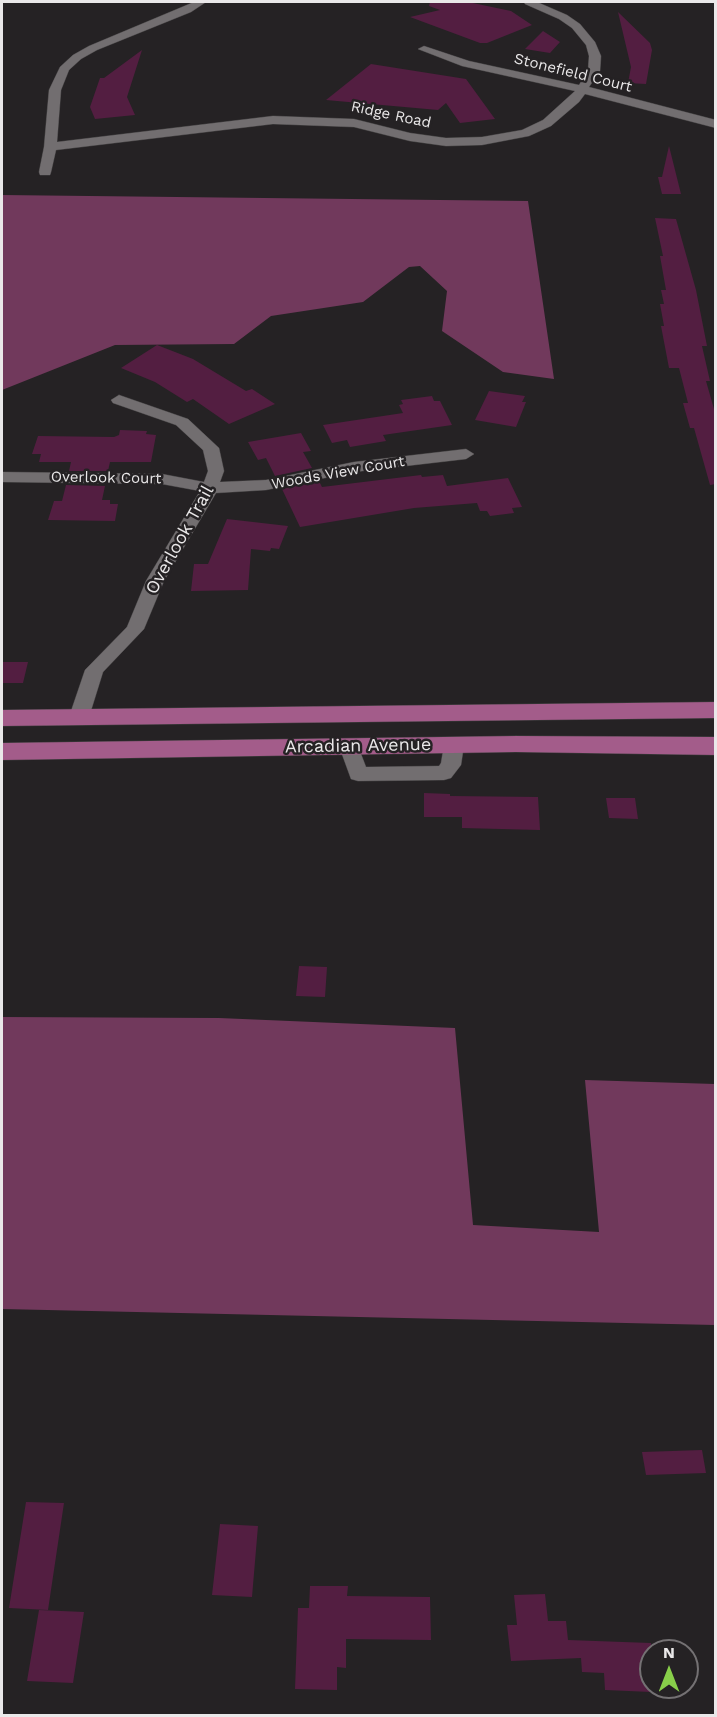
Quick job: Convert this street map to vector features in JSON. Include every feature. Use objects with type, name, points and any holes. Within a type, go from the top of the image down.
[{"type":"main road","name":"Arcadian Avenue","points":[[2,718],[716,710]]},
{"type":"main road","points":[[349,713],[349,746]]},
{"type":"main road","name":"Arcadian Avenue","points":[[2,752],[454,745],[716,746]]},
{"type":"street","points":[[45,172],[50,147],[55,90],[59,77],[72,61],[93,48],[187,10],[201,2]]},
{"type":"street","name":"Ridge Road","points":[[50,147],[246,122],[295,119],[354,123],[427,140],[482,141],[515,136],[536,129],[563,110],[582,89],[594,70],[595,56],[591,44],[572,23],[529,2]]},
{"type":"street","name":"Stonefield Court","points":[[424,49],[466,64],[582,89],[716,124]]},
{"type":"street","name":"Overlook Trail","points":[[79,717],[94,670],[135,629],[155,581],[210,488],[216,471],[212,448],[182,422],[119,399]]},
{"type":"street","name":"Woods View Court","points":[[210,488],[266,485],[354,467],[466,454]]},
{"type":"street","name":"Overlook Court","points":[[2,477],[162,479],[210,488]]},
{"type":"shaded area","points":[[2,195],[528,201],[554,379],[503,372],[442,331],[447,291],[420,266],[409,267],[363,302],[271,316],[234,344],[115,345],[2,390]]},
{"type":"shaded area","points":[[2,1017],[219,1018],[455,1028],[473,1225],[599,1232],[585,1080],[715,1084],[715,1325],[2,1309]]},
{"type":"building","points":[[430,2],[468,2],[511,11],[532,25],[487,43],[480,43],[410,17],[440,10],[429,6]]},
{"type":"building","points":[[618,12],[650,43],[652,50],[646,84],[628,83],[631,67]]},
{"type":"building","points":[[543,31],[560,42],[550,53],[525,49]]},
{"type":"building","points":[[142,50],[127,97],[135,115],[95,119],[90,107],[100,78],[104,78]]},
{"type":"building","points":[[371,64],[466,79],[495,119],[460,123],[446,103],[438,110],[326,100]]},
{"type":"building","points":[[669,146],[681,194],[662,194],[658,177],[662,177]]},
{"type":"building","points":[[655,218],[676,219],[696,290],[707,346],[702,346],[710,381],[706,381],[716,416],[716,484],[710,485],[694,428],[690,428],[683,403],[688,403],[679,368],[669,368],[661,326],[664,326],[660,304],[664,304],[661,290],[666,290],[660,256],[663,256]]},
{"type":"building","points":[[157,345],[193,359],[246,391],[252,389],[275,404],[229,424],[193,399],[187,402],[155,382],[121,368]]},
{"type":"building","points":[[489,391],[525,396],[522,402],[526,402],[516,427],[475,420]]},
{"type":"building","points":[[432,396],[434,401],[440,401],[452,425],[383,435],[386,441],[350,447],[347,440],[332,443],[323,425],[403,413],[399,405],[403,404],[401,400]]},
{"type":"building","points":[[120,430],[147,431],[146,434],[156,435],[151,462],[110,462],[108,471],[69,471],[71,462],[39,462],[41,454],[32,454],[38,436],[114,437],[119,435]]},
{"type":"building","points":[[301,433],[311,451],[303,452],[312,468],[275,476],[266,458],[258,460],[248,442]]},
{"type":"building","points":[[421,475],[422,477],[443,475],[447,486],[508,478],[522,507],[512,508],[514,513],[490,516],[487,511],[480,511],[477,503],[414,508],[300,527],[282,489],[319,481],[322,487]]},
{"type":"building","points":[[66,485],[105,486],[102,500],[110,500],[110,504],[118,504],[115,521],[48,520],[54,501],[62,501]]},
{"type":"building","points":[[227,519],[288,526],[279,549],[271,548],[270,551],[251,549],[248,590],[191,591],[194,564],[208,564]]},
{"type":"building","points":[[2,662],[28,662],[23,683],[2,683]]},
{"type":"building","points":[[424,793],[450,794],[450,796],[538,797],[540,830],[462,828],[462,817],[424,817]]},
{"type":"building","points":[[606,798],[635,798],[638,819],[609,818]]},
{"type":"building","points":[[299,966],[327,967],[325,997],[296,996]]},
{"type":"building","points":[[702,1450],[706,1473],[646,1475],[642,1452]]},
{"type":"building","points":[[26,1502],[64,1503],[48,1610],[9,1608]]},
{"type":"building","points":[[220,1524],[258,1526],[252,1597],[212,1595]]},
{"type":"building","points":[[310,1586],[348,1586],[347,1596],[430,1597],[431,1640],[346,1639],[346,1668],[337,1667],[337,1690],[295,1689],[298,1608],[309,1608]]},
{"type":"building","points":[[545,1594],[548,1621],[566,1621],[568,1640],[639,1643],[639,1691],[605,1690],[604,1673],[582,1672],[581,1658],[511,1661],[507,1625],[517,1625],[514,1595]]},
{"type":"building","points":[[39,1610],[84,1612],[73,1683],[27,1681]]}]
